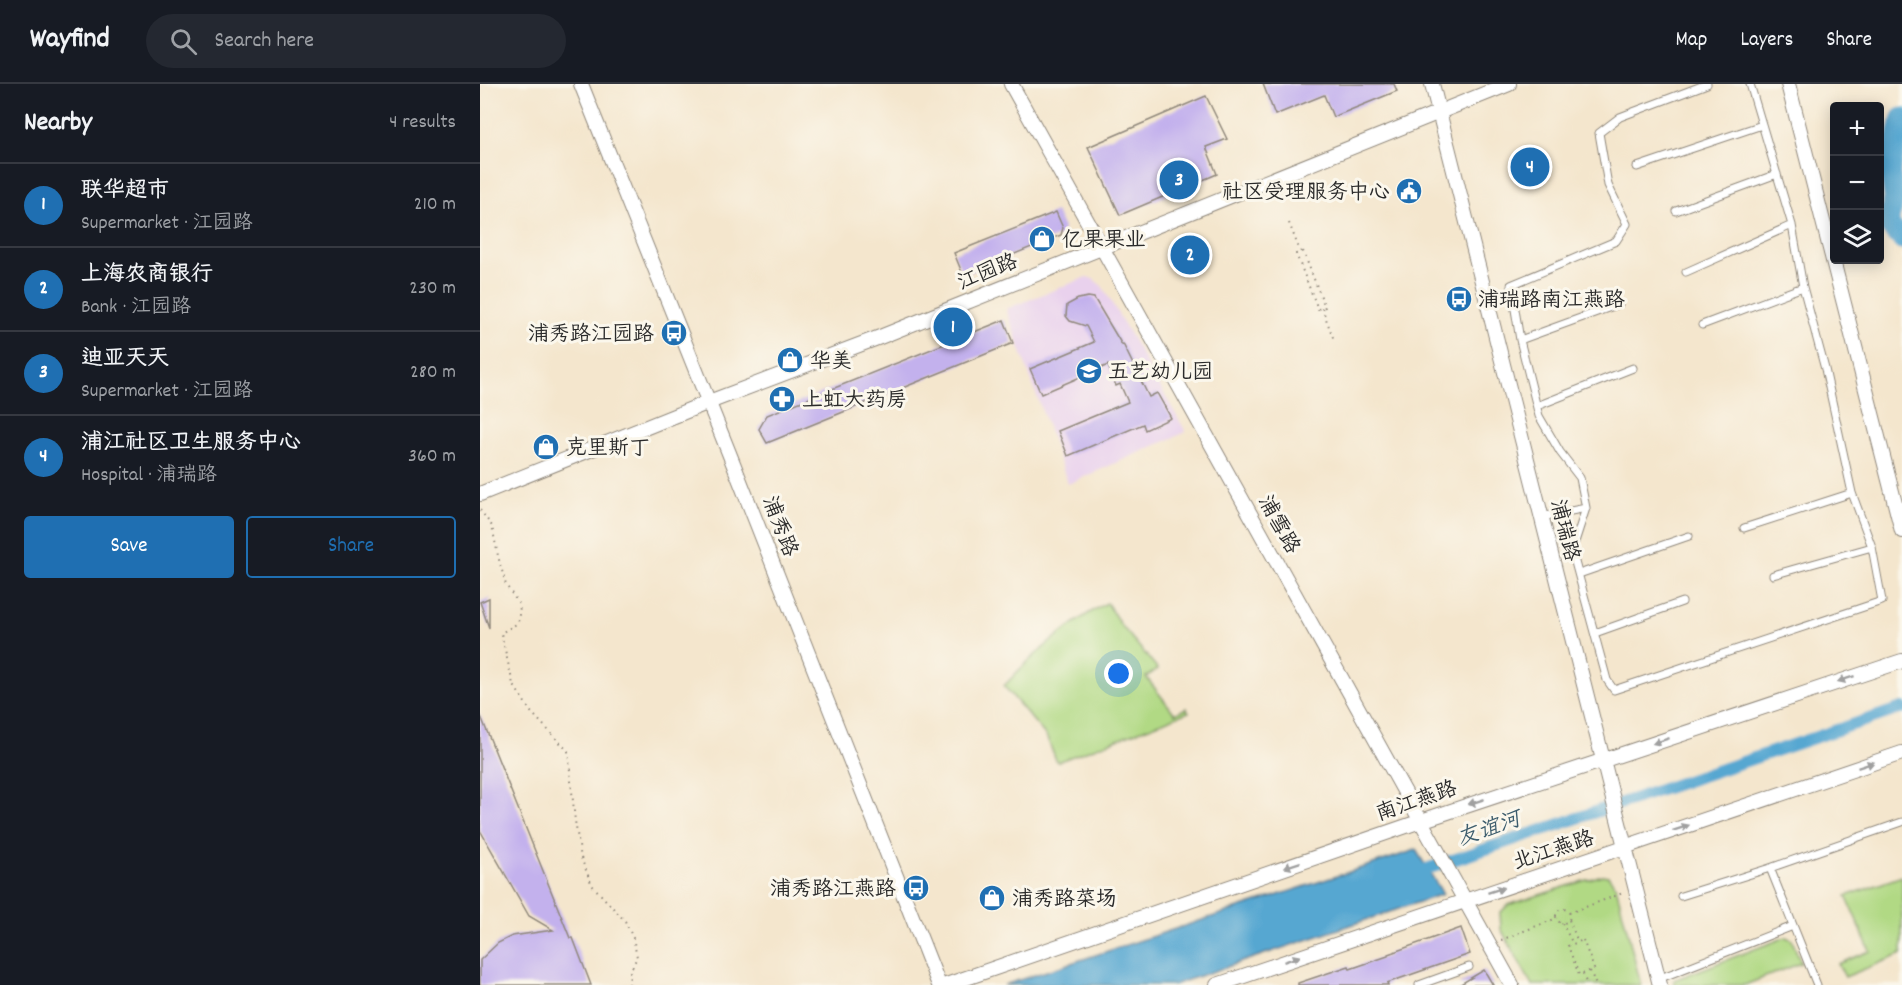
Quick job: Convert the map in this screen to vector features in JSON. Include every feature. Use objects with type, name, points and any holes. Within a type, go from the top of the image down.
[{"type":"street","name":"浦秀路","points":[[581,84],[939,985]]},
{"type":"street","name":"浦雪路","points":[[1011,84],[1512,985]]},
{"type":"street","name":"浦瑞路","points":[[1432,84],[1659,982]]},
{"type":"street","name":"江园路","points":[[480,494],[709,402],[880,337],[1509,84]]},
{"type":"street","points":[[1788,84],[1902,531]]},
{"type":"street","name":"南江燕路","points":[[946,985],[1420,821],[1902,660]]},
{"type":"street","name":"北江燕路","points":[[1217,985],[1461,895],[1625,848],[1902,753]]},
{"type":"lane","points":[[1707,84],[1620,117],[1599,133],[1608,185],[1627,224],[1616,241],[1511,285],[1520,340],[1539,416],[1560,452],[1580,478],[1586,508],[1572,551],[1607,680],[1614,690],[1882,601],[1872,547],[1852,493],[1825,369],[1803,287],[1792,225],[1750,84]]},
{"type":"lane","points":[[1637,167],[1762,124]]},
{"type":"lane","points":[[1676,211],[1777,174]]},
{"type":"lane","points":[[1686,272],[1792,225]]},
{"type":"lane","points":[[1702,325],[1803,287]]},
{"type":"lane","points":[[1520,340],[1619,304]]},
{"type":"lane","points":[[1537,406],[1633,368]]},
{"type":"lane","points":[[1744,528],[1852,493]]},
{"type":"lane","points":[[1541,517],[1586,508]]},
{"type":"lane","points":[[1578,574],[1689,536]]},
{"type":"lane","points":[[1773,575],[1872,547]]},
{"type":"lane","points":[[1595,633],[1682,602]]},
{"type":"lane","points":[[1681,896],[1902,822]]},
{"type":"lane","points":[[1770,868],[1817,985]]},
{"type":"lane","points":[[1659,982],[1793,926]]},
{"type":"lane","points":[[1419,985],[1469,967]]},
{"type":"path","points":[[1289,223],[1301,252],[1304,251],[1325,307],[1322,308],[1334,340]]},
{"type":"path","points":[[1301,252],[1296,254],[1318,309],[1322,308]]},
{"type":"path","points":[[480,510],[492,526],[506,585],[520,606],[518,623],[501,633],[513,684],[531,712],[568,751],[581,858],[592,885],[625,921],[633,938],[637,957],[630,972],[629,985]]},
{"type":"path","points":[[1569,913],[1635,888]]},
{"type":"path","points":[[1557,918],[1561,910],[1569,913]]},
{"type":"path","points":[[1569,913],[1569,920],[1578,942]]},
{"type":"path","points":[[1489,945],[1557,918]]},
{"type":"path","points":[[1557,918],[1573,944]]},
{"type":"path","points":[[1562,923],[1569,920]]},
{"type":"path","points":[[1583,940],[1594,969],[1579,975],[1568,946],[1578,942],[1583,940]]},
{"type":"path","points":[[1590,971],[1596,985]]},
{"type":"path","points":[[1583,973],[1587,985]]},
{"type":"shaded area","name":"五艺幼儿园","points":[[1087,277],[1102,286],[1186,432],[1068,484],[1006,309]]},
{"type":"green space","points":[[1107,603],[1120,624],[1158,669],[1146,677],[1175,714],[1186,708],[1189,712],[1057,762],[1046,736],[1004,686],[1052,640]]},
{"type":"green space","points":[[1602,875],[1608,876],[1616,886],[1641,985],[1532,985],[1501,929],[1500,913],[1508,905]]},
{"type":"green space","points":[[1902,876],[1902,954],[1845,977],[1838,964],[1870,951],[1846,896]]},
{"type":"green space","points":[[1786,937],[1792,940],[1801,963],[1745,985],[1675,985],[1674,980]]},
{"type":"water","points":[[1416,850],[1443,894],[1173,985],[1004,985]]},
{"type":"building","points":[[1263,84],[1394,84],[1397,91],[1333,117],[1324,95],[1275,115]]},
{"type":"building","points":[[1206,96],[1227,139],[1206,147],[1217,174],[1120,215],[1088,147]]},
{"type":"building","points":[[1056,212],[1063,228],[1061,235],[963,275],[954,253]]},
{"type":"building","points":[[1088,297],[1094,298],[1123,344],[1149,397],[1157,393],[1171,418],[1145,430],[1143,424],[1068,456],[1058,431],[1128,402],[1120,384],[1116,386],[1108,365],[1041,394],[1030,369],[1094,342],[1086,326],[1070,321],[1066,316],[1067,305]]},
{"type":"building","points":[[1004,320],[1013,343],[767,443],[759,429],[767,415]]},
{"type":"building","points":[[489,598],[489,628],[480,602]]},
{"type":"building","points":[[480,714],[591,985],[480,985],[480,960],[498,943],[512,936],[553,930],[529,916],[480,830]]},
{"type":"building","points":[[1461,928],[1470,954],[1387,983],[1388,985],[1298,985],[1298,983],[1349,966],[1350,969],[1388,956],[1388,954]]},
{"type":"building","points":[[1484,970],[1493,985],[1459,985]]},
{"type":"waterway","points":[[1902,118],[1890,171],[1894,198],[1888,224],[1902,239]]},
{"type":"waterway","name":"友谊河","points":[[1412,874],[1902,708]]},
{"type":"place","name":"浦江社区卫生服务中心","points":[[1530,167]]},
{"type":"place","name":"迪亚天天","points":[[1179,180]]},
{"type":"place","name":"社区受理服务中心","points":[[1409,191]]},
{"type":"place","name":"亿果果业","points":[[1042,239]]},
{"type":"place","name":"上海农商银行","points":[[1190,255]]},
{"type":"place","name":"浦瑞路南江燕路","points":[[1459,299]]},
{"type":"place","name":"联华超市","points":[[953,327]]},
{"type":"place","name":"浦秀路江园路","points":[[674,333]]},
{"type":"place","name":"华美","points":[[790,360]]},
{"type":"place","name":"五艺幼儿园","points":[[1089,371]]},
{"type":"place","name":"上虹大药房","points":[[782,399]]},
{"type":"place","name":"克里斯丁","points":[[546,447]]},
{"type":"place","name":"浦秀路江燕路","points":[[916,888]]},
{"type":"place","name":"浦秀路菜场","points":[[992,898]]}]
